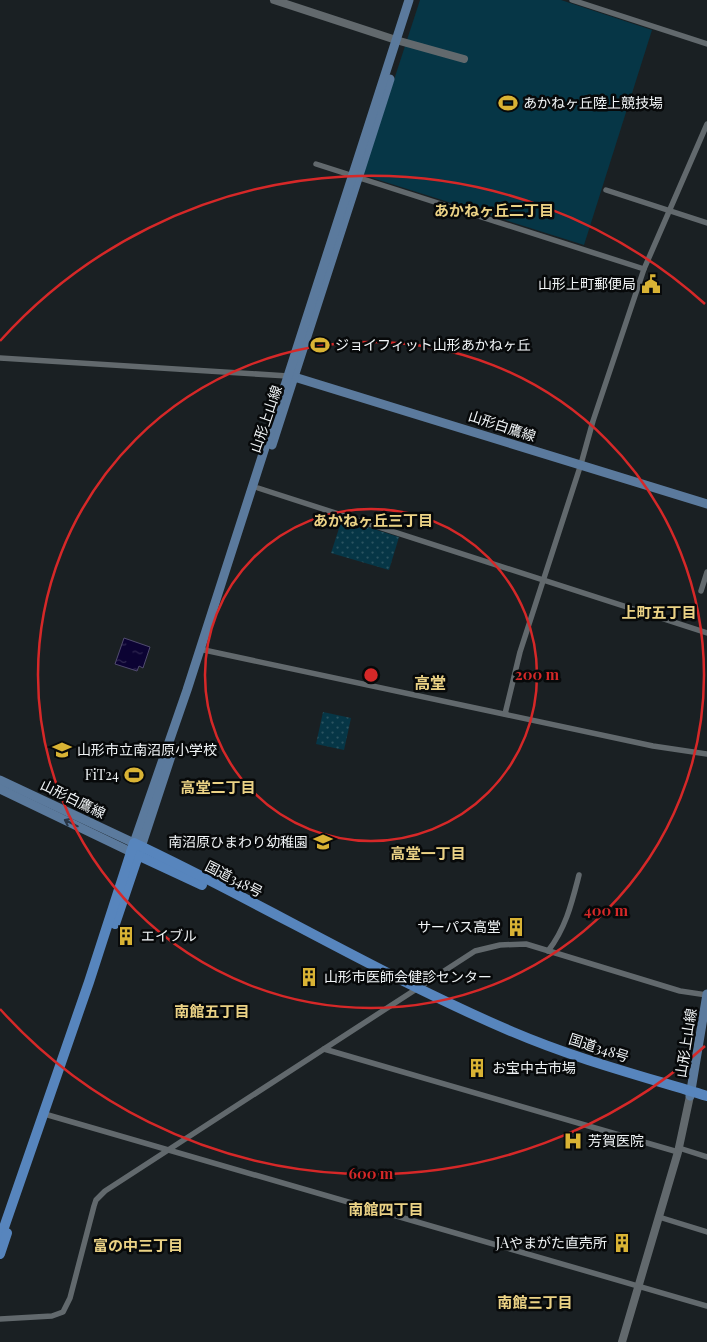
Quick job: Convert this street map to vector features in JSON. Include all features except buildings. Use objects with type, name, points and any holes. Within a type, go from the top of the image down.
[{"type":"highway","name":"国道348号","points":[[136,849],[417,990],[518,1034],[707,1101]]},
{"type":"highway","points":[[0,1254],[136,849]]},
{"type":"highway","points":[[0,1239],[136,849]]},
{"type":"highway","name":"国道348号","points":[[691,1094],[707,1096]]},
{"type":"main road","name":"山形上山線","points":[[399,41],[409,0]]},
{"type":"main road","name":"山形上山線","points":[[136,849],[184,698],[292,376],[399,41],[415,0]]},
{"type":"main road","name":"山形上山線","points":[[136,849],[258,488],[292,376]]},
{"type":"main road","name":"山形白鷹線","points":[[292,376],[707,504]]},
{"type":"main road","name":"山形白鷹線","points":[[0,780],[136,849]]},
{"type":"main road","name":"山形白鷹線","points":[[0,788],[136,849]]},
{"type":"main road","name":"山形上山線","points":[[691,1094],[707,995]]},
{"type":"street","points":[[274,0],[399,41],[464,59]]},
{"type":"street","points":[[572,0],[707,44]]},
{"type":"street","points":[[505,714],[520,652],[581,464],[593,421],[644,269],[707,124]]},
{"type":"street","points":[[316,164],[644,269]]},
{"type":"street","points":[[606,190],[707,223]]},
{"type":"street","points":[[0,358],[292,376]]},
{"type":"street","points":[[258,488],[707,633]]},
{"type":"street","points":[[701,591],[707,572]]},
{"type":"street","points":[[204,650],[653,746],[707,754]]},
{"type":"street","points":[[548,951],[564,926],[579,875]]},
{"type":"street","points":[[0,1319],[52,1316],[63,1312],[70,1298],[96,1200],[114,1185],[475,951],[488,947],[526,944],[680,991],[707,995]]},
{"type":"street","points":[[324,1050],[707,1157]]},
{"type":"street","points":[[622,1342],[678,1150],[691,1094]]},
{"type":"street","points":[[48,1114],[707,1306]]},
{"type":"street","points":[[659,1217],[707,1232]]},
{"type":"shaded area","name":"あかねヶ丘陸上競技場","points":[[420,0],[561,0],[652,30],[584,245],[363,175]]},
{"type":"shaded area","points":[[342,519],[399,537],[389,570],[331,553]]},
{"type":"shaded area","points":[[323,712],[351,718],[344,750],[316,744]]},
{"type":"water","points":[[124,638],[150,647],[143,668],[139,666],[137,671],[115,664]]},
{"type":"place","name":"あかねヶ丘陸上競技場","points":[[508,103]]},
{"type":"place","name":"山形上町郵便局","points":[[651,284]]},
{"type":"place","name":"ジョイフィット山形あかねヶ丘","points":[[320,345]]},
{"type":"place","name":"山形市立南沼原小学校","points":[[62,750]]},
{"type":"place","name":"FiT24","points":[[134,775]]},
{"type":"place","name":"南沼原ひまわり幼稚園","points":[[323,842]]},
{"type":"place","name":"サーパス高堂","points":[[516,927]]},
{"type":"place","name":"エイブル","points":[[126,936]]},
{"type":"place","name":"山形市医師会健診センター","points":[[309,977]]},
{"type":"place","name":"お宝中古市場","points":[[477,1068]]},
{"type":"place","name":"芳賀医院","points":[[573,1141]]},
{"type":"place","name":"JAやまがた直売所","points":[[622,1243]]},
{"type":"district","name":"あかねヶ丘二丁目","points":[[494,211]]},
{"type":"district","name":"あかねヶ丘三丁目","points":[[373,521]]},
{"type":"district","name":"上町五丁目","points":[[659,613]]},
{"type":"district","name":"高堂","points":[[430,683]]},
{"type":"district","name":"高堂二丁目","points":[[218,788]]},
{"type":"district","name":"高堂一丁目","points":[[428,854]]},
{"type":"district","name":"南館五丁目","points":[[212,1012]]},
{"type":"district","name":"南館四丁目","points":[[386,1210]]},
{"type":"district","name":"富の中三丁目","points":[[138,1246]]},
{"type":"district","name":"南館三丁目","points":[[535,1303]]}]
